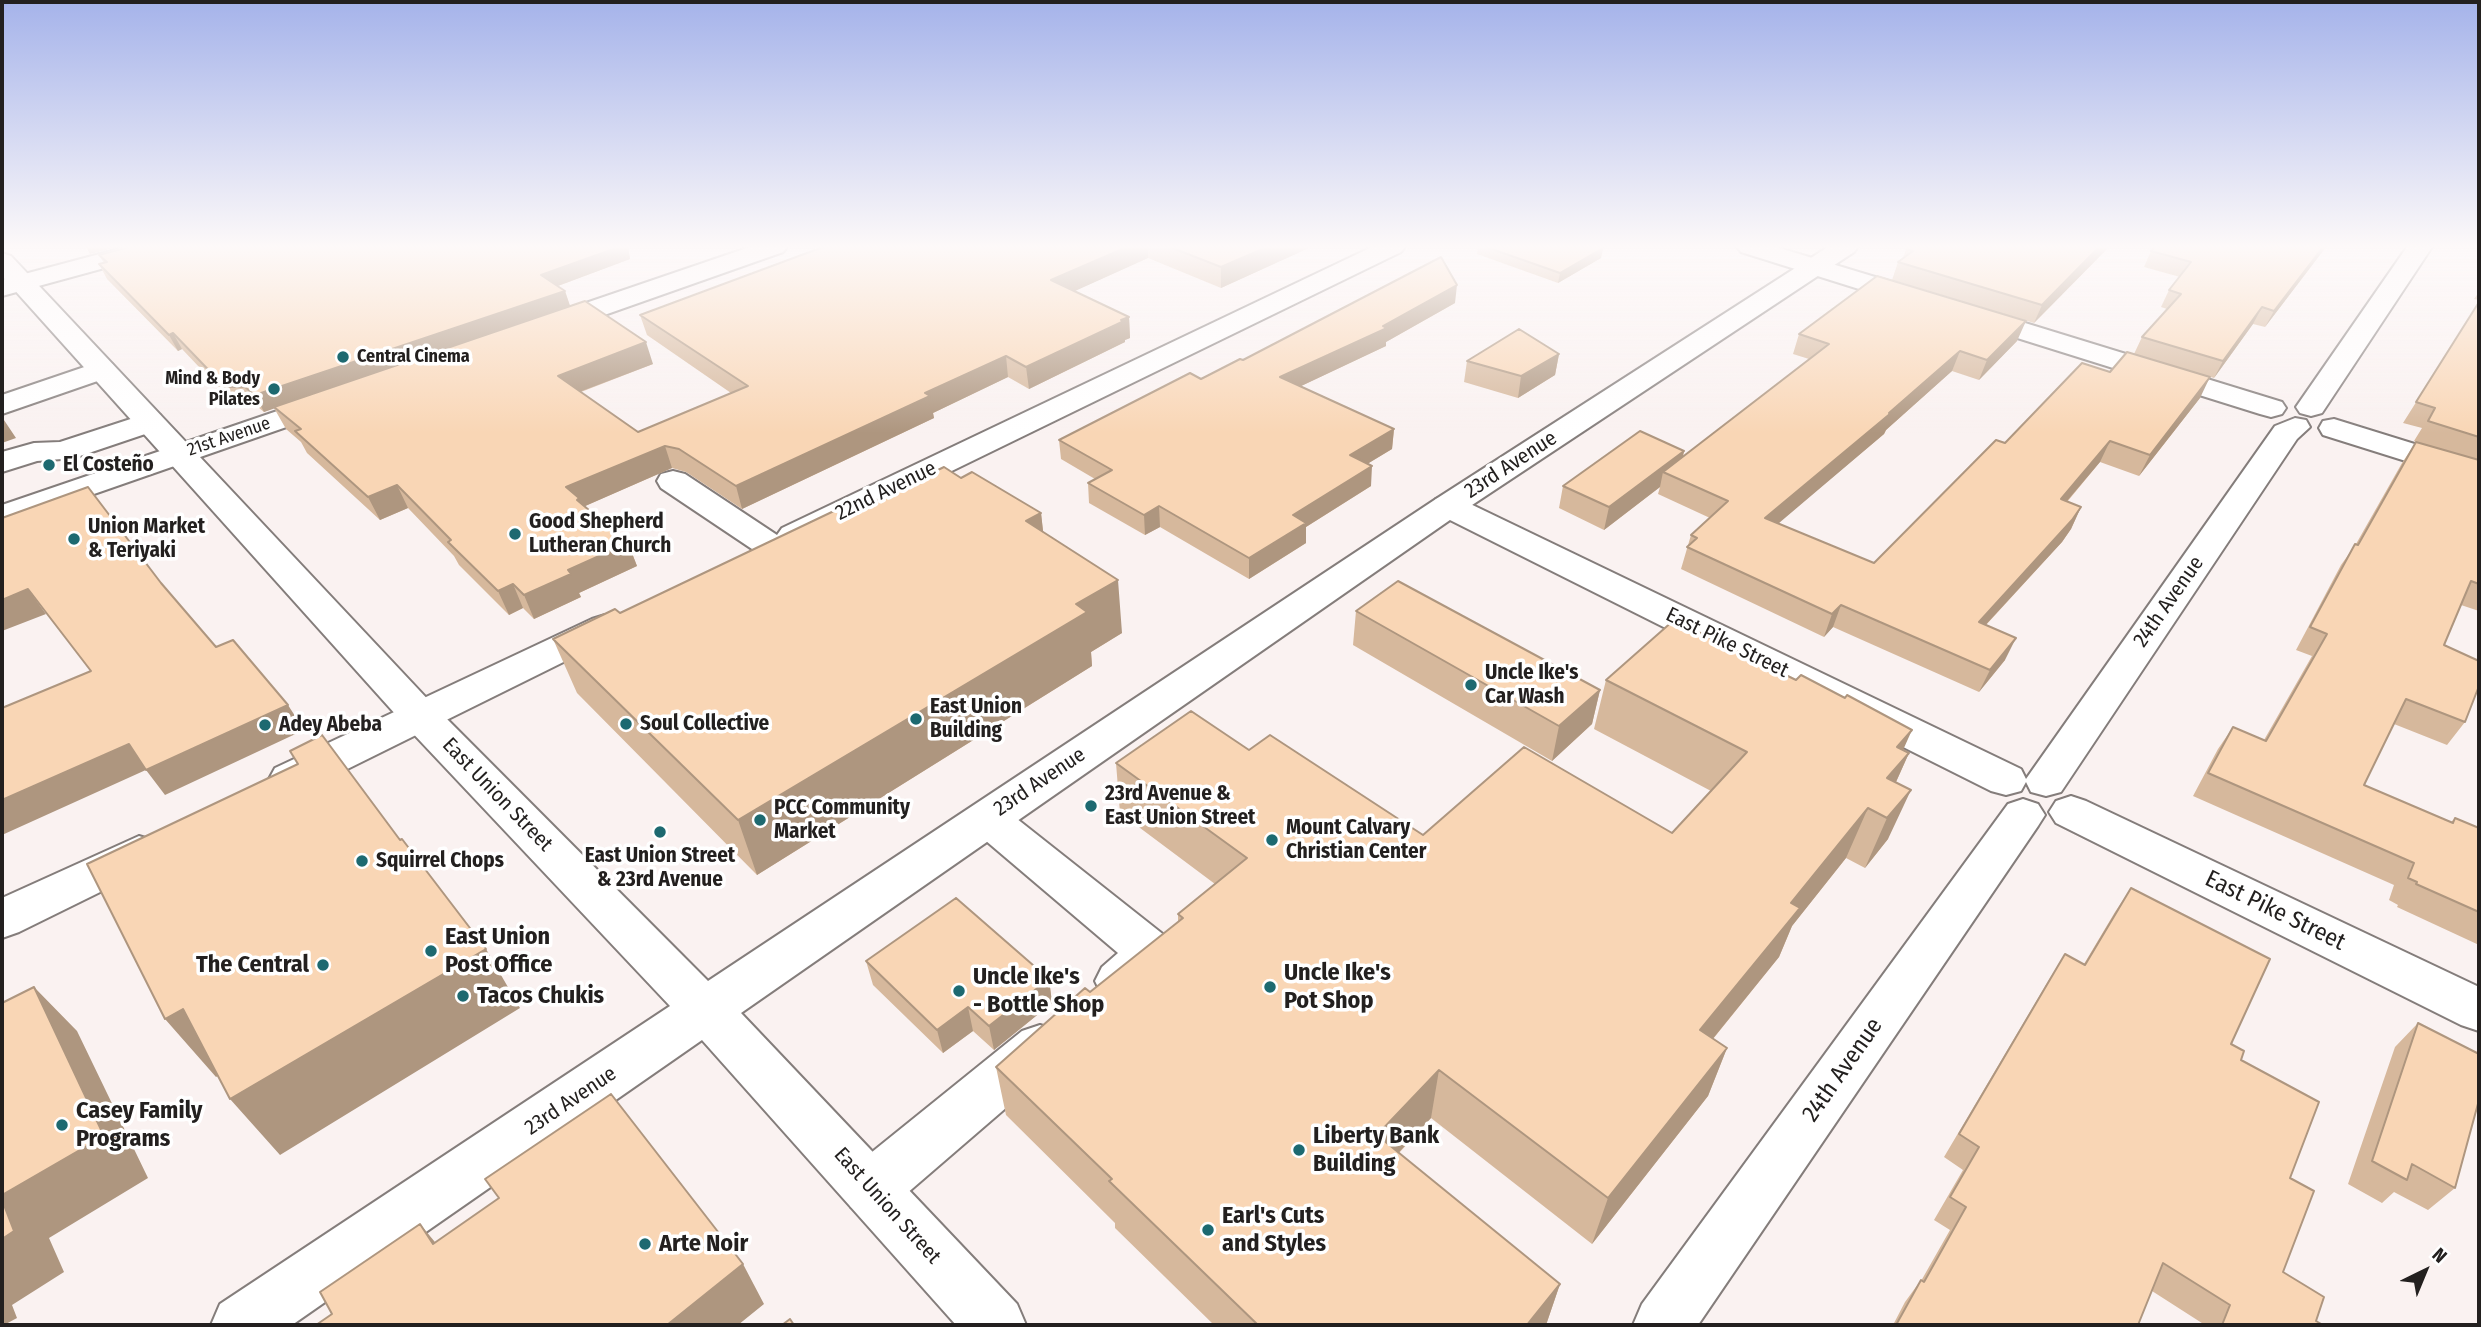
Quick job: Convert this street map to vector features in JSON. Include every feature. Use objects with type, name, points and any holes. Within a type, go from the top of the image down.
[{"type":"street","name":"East Union Street","points":[[37,309],[102,370],[420,716],[705,1010],[996,1325]]},
{"type":"street","points":[[524,334],[596,309]]},
{"type":"street","name":"22nd Avenue","points":[[734,564],[1263,309]]},
{"type":"street","name":"23rd Avenue","points":[[241,1325],[1448,506],[1750,309]]},
{"type":"street","points":[[1951,309],[2479,474]]},
{"type":"street","name":"24th Avenue","points":[[1663,1325],[2036,797],[2286,433],[2303,418],[2377,309]]},
{"type":"street","points":[[2,405],[102,370]]},
{"type":"street","name":"21st Avenue","points":[[2,516],[352,394]]},
{"type":"street","points":[[2,462],[34,452],[63,451],[149,422]]},
{"type":"street","points":[[674,481],[770,546]]},
{"type":"street","name":"East Pike Street","points":[[1448,506],[2036,797],[2479,1010]]},
{"type":"street","points":[[249,799],[637,611]]},
{"type":"street","points":[[871,1188],[1152,953],[987,818]]},
{"type":"street","points":[[2,919],[175,835]]},
{"type":"building","points":[[143,309],[512,309],[255,395],[245,387],[225,387],[173,333],[169,335]]},
{"type":"building","points":[[562,309],[597,309],[646,342],[558,376],[638,432],[748,386],[640,315],[656,309],[1112,309],[1129,317],[1026,367],[1006,356],[925,393],[930,396],[736,486],[679,449],[665,446],[566,487],[579,498],[577,500],[628,543],[568,570],[571,574],[524,595],[513,584],[498,591],[448,542],[451,540],[397,485],[368,497],[295,431],[301,429],[274,407]]},
{"type":"building","points":[[1341,309],[1414,309],[1383,326],[1387,328],[1280,377],[1394,429],[1350,455],[1372,466],[1293,515],[1306,523],[1249,558],[1159,506],[1144,515],[1088,483],[1112,470],[1059,440],[1190,373],[1201,379],[1240,359],[1243,360]]},
{"type":"building","points":[[1833,309],[1986,309],[2026,321],[1987,360],[1960,351],[1891,413],[1765,518],[1874,563],[1996,440],[2005,443],[2082,363],[2110,372],[2127,352],[2210,377],[2150,455],[2110,441],[2061,499],[2081,507],[1979,622],[2016,638],[1990,670],[1841,605],[1832,614],[1687,547],[1697,538],[1691,535],[1728,501],[1663,472],[1829,344],[1799,334]]},
{"type":"building","points":[[2167,309],[2261,309],[2223,361],[2142,337]]},
{"type":"building","points":[[2475,309],[2479,309],[2479,437],[2428,421],[2435,408],[2416,402]]},
{"type":"building","points":[[1519,329],[1559,354],[1521,376],[1467,361]]},
{"type":"building","points":[[1640,431],[1684,451],[1609,507],[1563,486]]},
{"type":"building","points":[[2416,442],[2479,460],[2479,584],[2471,581],[2444,645],[2479,661],[2479,686],[2465,722],[2406,699],[2364,785],[2453,823],[2455,818],[2479,828],[2479,912],[2408,878],[2414,863],[2208,773],[2233,727],[2266,741],[2327,634],[2310,627],[2355,544],[2358,545]]},
{"type":"building","points":[[944,467],[961,478],[972,472],[1041,513],[1026,521],[1118,580],[1076,604],[1087,612],[738,820],[553,639],[615,609],[620,613],[836,510],[844,516]]},
{"type":"building","points":[[88,487],[161,583],[216,647],[233,640],[288,705],[146,770],[129,744],[2,800],[2,708],[91,671],[28,589],[2,600],[2,518]]},
{"type":"building","points":[[1398,581],[1600,690],[1559,726],[1356,611]]},
{"type":"building","points":[[1674,620],[1796,680],[1801,675],[1845,698],[1847,695],[1912,730],[1897,747],[1909,753],[1887,778],[1911,790],[1887,818],[1868,808],[1791,903],[1800,908],[1700,1030],[1727,1048],[1608,1198],[1439,1070],[1377,1135],[1560,1284],[1527,1325],[1258,1325],[996,1067],[1085,988],[1090,992],[1183,918],[1178,914],[1247,858],[1116,763],[1191,711],[1249,750],[1270,735],[1423,835],[1524,747],[1672,833],[1747,752],[1606,680]]},
{"type":"building","name":"The Central","points":[[322,735],[486,949],[230,1099],[183,1009],[165,1019],[87,864],[298,764],[290,751]]},
{"type":"building","points":[[2131,888],[2270,959],[2231,1044],[2244,1051],[2241,1060],[2319,1102],[2290,1178],[2314,1191],[2283,1272],[2324,1297],[2316,1321],[2323,1325],[2222,1325],[2230,1305],[2163,1263],[2138,1325],[1896,1325],[1921,1280],[1924,1282],[1966,1207],[1950,1197],[1979,1147],[1959,1134],[2065,954],[2085,965]]},
{"type":"building","name":"Uncle Ike's - Bottle Shop","points":[[956,898],[1049,979],[989,1026],[968,1007],[937,1030],[866,961]]},
{"type":"building","points":[[34,987],[104,1136],[2,1195],[2,1003]]},
{"type":"building","points":[[2418,1023],[2479,1054],[2479,1100],[2455,1188],[2412,1164],[2407,1180],[2372,1161]]},
{"type":"building","points":[[611,1094],[743,1264],[667,1325],[316,1325],[332,1314],[320,1292],[420,1224],[433,1244],[499,1198],[485,1179]]},
{"type":"building","points":[[2,1200],[14,1231],[2,1239]]},
{"type":"building","points":[[790,1319],[794,1325],[782,1325]]},
{"type":"place","name":"Central Cinema","points":[[343,357]]},
{"type":"place","name":"Mind & Body Pilates","points":[[274,389]]},
{"type":"place","name":"El Costeño","points":[[49,465]]},
{"type":"place","name":"Good Shepherd Lutheran Church","points":[[515,534]]},
{"type":"place","name":"Union Market & Teriyaki","points":[[74,539]]},
{"type":"place","name":"Uncle Ike's Car Wash","points":[[1471,685]]},
{"type":"place","name":"East Union Building","points":[[916,719]]},
{"type":"place","name":"Soul Collective","points":[[626,724]]},
{"type":"place","name":"Adey Abeba","points":[[265,725]]},
{"type":"place","name":"23rd Avenue & East Union Street","points":[[1091,806]]},
{"type":"place","name":"PCC Community Market","points":[[760,820]]},
{"type":"place","name":"East Union Street & 23rd Avenue","points":[[660,832]]},
{"type":"place","name":"Mount Calvary Christian Center","points":[[1272,840]]},
{"type":"place","name":"Squirrel Chops","points":[[362,861]]},
{"type":"place","name":"East Union Post Office","points":[[431,951]]},
{"type":"place","name":"The Central","points":[[323,965]]},
{"type":"place","name":"Uncle Ike's Pot Shop","points":[[1270,987]]},
{"type":"place","name":"Uncle Ike's - Bottle Shop","points":[[959,991]]},
{"type":"place","name":"Tacos Chukis","points":[[463,996]]},
{"type":"place","name":"Casey Family Programs","points":[[62,1125]]},
{"type":"place","name":"Liberty Bank Building","points":[[1299,1150]]},
{"type":"place","name":"Earl's Cuts and Styles","points":[[1208,1230]]},
{"type":"place","name":"Arte Noir","points":[[645,1244]]}]
